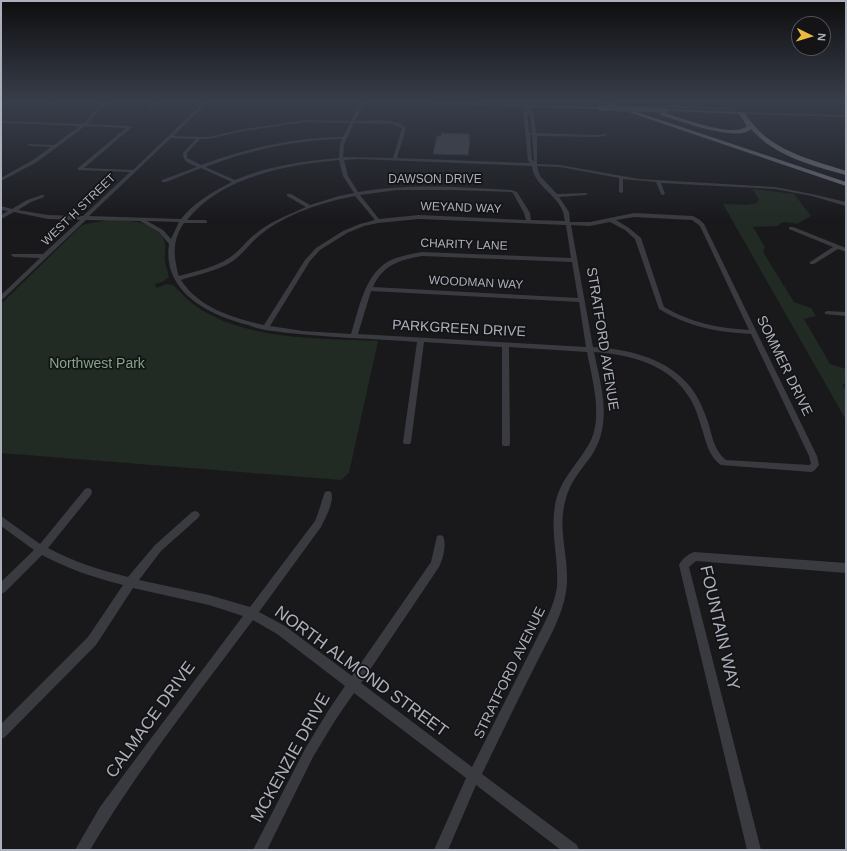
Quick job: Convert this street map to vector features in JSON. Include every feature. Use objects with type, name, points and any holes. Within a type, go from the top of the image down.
[{"type":"highway","points":[[722,143],[846,184]]},
{"type":"highway","points":[[742,143],[846,177]]},
{"type":"highway","points":[[770,143],[779,148],[846,173]]},
{"type":"street","points":[[1,180],[35,161],[60,143]]},
{"type":"street","points":[[111,143],[80,169],[134,171]]},
{"type":"street","name":"WEST H STREET","points":[[1,298],[164,143]]},
{"type":"street","points":[[195,143],[185,153],[184,156],[186,160],[198,167],[235,182]]},
{"type":"street","points":[[164,181],[228,156],[289,143]]},
{"type":"street","points":[[343,143],[341,150],[347,180],[378,221]]},
{"type":"street","points":[[395,159],[400,143]]},
{"type":"street","name":"STRATFORD AVENUE","points":[[528,143],[530,160],[534,165]]},
{"type":"street","name":"STRATFORD AVENUE","points":[[441,850],[462,800],[558,605],[562,580],[558,532],[559,508],[562,493],[572,473],[594,445],[601,426],[600,404],[566,212],[556,196],[539,178],[534,169],[536,161],[534,143]]},
{"type":"street","points":[[30,145],[56,146]]},
{"type":"street","name":"PARKGREEN DRIVE","points":[[758,465],[724,463],[716,459],[699,409],[691,394],[680,381],[665,369],[636,356],[620,352],[590,349],[303,333],[265,328],[230,318],[205,306],[185,291],[171,265],[171,242],[183,221],[204,200],[235,182],[264,172],[292,165],[342,159],[395,159],[560,166],[621,178],[658,182],[764,187],[797,192],[846,204]]},
{"type":"street","points":[[1,172],[14,173]]},
{"type":"street","points":[[621,178],[622,192]]},
{"type":"street","points":[[658,182],[663,194]]},
{"type":"street","name":"DAWSON DRIVE","points":[[178,279],[224,264],[234,257],[252,239],[272,225],[308,206],[356,193],[422,187],[511,191],[515,192],[527,213],[529,222]]},
{"type":"street","points":[[556,196],[586,194]]},
{"type":"street","points":[[289,195],[308,206]]},
{"type":"street","points":[[1,217],[12,210],[42,196]]},
{"type":"street","points":[[1,208],[48,217],[205,222]]},
{"type":"street","points":[[92,211],[95,215],[114,218]]},
{"type":"street","name":"WEYAND WAY","points":[[265,328],[308,260],[318,249],[328,241],[345,232],[378,221],[419,217],[590,224],[634,215],[686,217],[698,221],[702,225]]},
{"type":"street","points":[[138,219],[160,231],[171,242]]},
{"type":"street","points":[[611,220],[627,229],[638,238],[661,308],[686,322],[702,327],[714,330],[753,332]]},
{"type":"street","name":"SOMMER DRIVE","points":[[702,225],[813,456],[815,465],[811,469],[758,465]]},
{"type":"street","points":[[791,228],[846,250]]},
{"type":"street","points":[[812,263],[837,247]]},
{"type":"street","points":[[14,254],[45,256]]},
{"type":"street","name":"CHARITY LANE","points":[[354,336],[361,310],[375,277],[386,265],[394,260],[410,255],[435,254],[575,260]]},
{"type":"street","name":"WOODMAN WAY","points":[[370,289],[582,300]]},
{"type":"street","points":[[827,313],[846,314]]},
{"type":"street","points":[[407,442],[421,339]]},
{"type":"street","points":[[505,344],[506,444]]},
{"type":"street","points":[[1,589],[41,550],[88,492]]},
{"type":"street","name":"CALMACE DRIVE","points":[[82,850],[105,812],[138,765],[318,524],[324,511],[328,495]]},
{"type":"street","points":[[1,733],[92,641],[131,582],[158,548],[195,515]]},
{"type":"street","name":"NORTH ALMOND STREET","points":[[1,520],[14,532],[41,550],[87,570],[221,603],[251,613],[282,630],[572,850]]},
{"type":"street","name":"MCKENZIE DRIVE","points":[[260,850],[309,753],[332,715],[436,564],[440,539]]},
{"type":"street","name":"FOUNTAIN WAY","points":[[754,850],[684,564],[694,556],[842,568]]},
{"type":"green space","points":[[752,189],[794,194],[811,216],[797,224],[786,222],[781,223],[778,226],[753,227],[765,247],[763,252],[794,302],[811,308],[816,316],[804,319],[830,364],[846,369],[846,383],[842,385],[846,390],[846,420],[723,204],[748,205],[757,203],[759,199]]},
{"type":"green space","name":"Northwest Park","points":[[108,220],[139,222],[155,228],[160,233],[165,243],[165,262],[169,277],[164,281],[155,284],[156,288],[167,284],[173,285],[193,304],[213,316],[235,325],[282,335],[307,338],[378,341],[349,473],[341,480],[1,453],[1,304],[81,226]]},
{"type":"building","points":[[436,143],[470,143],[468,155],[433,154]]}]
